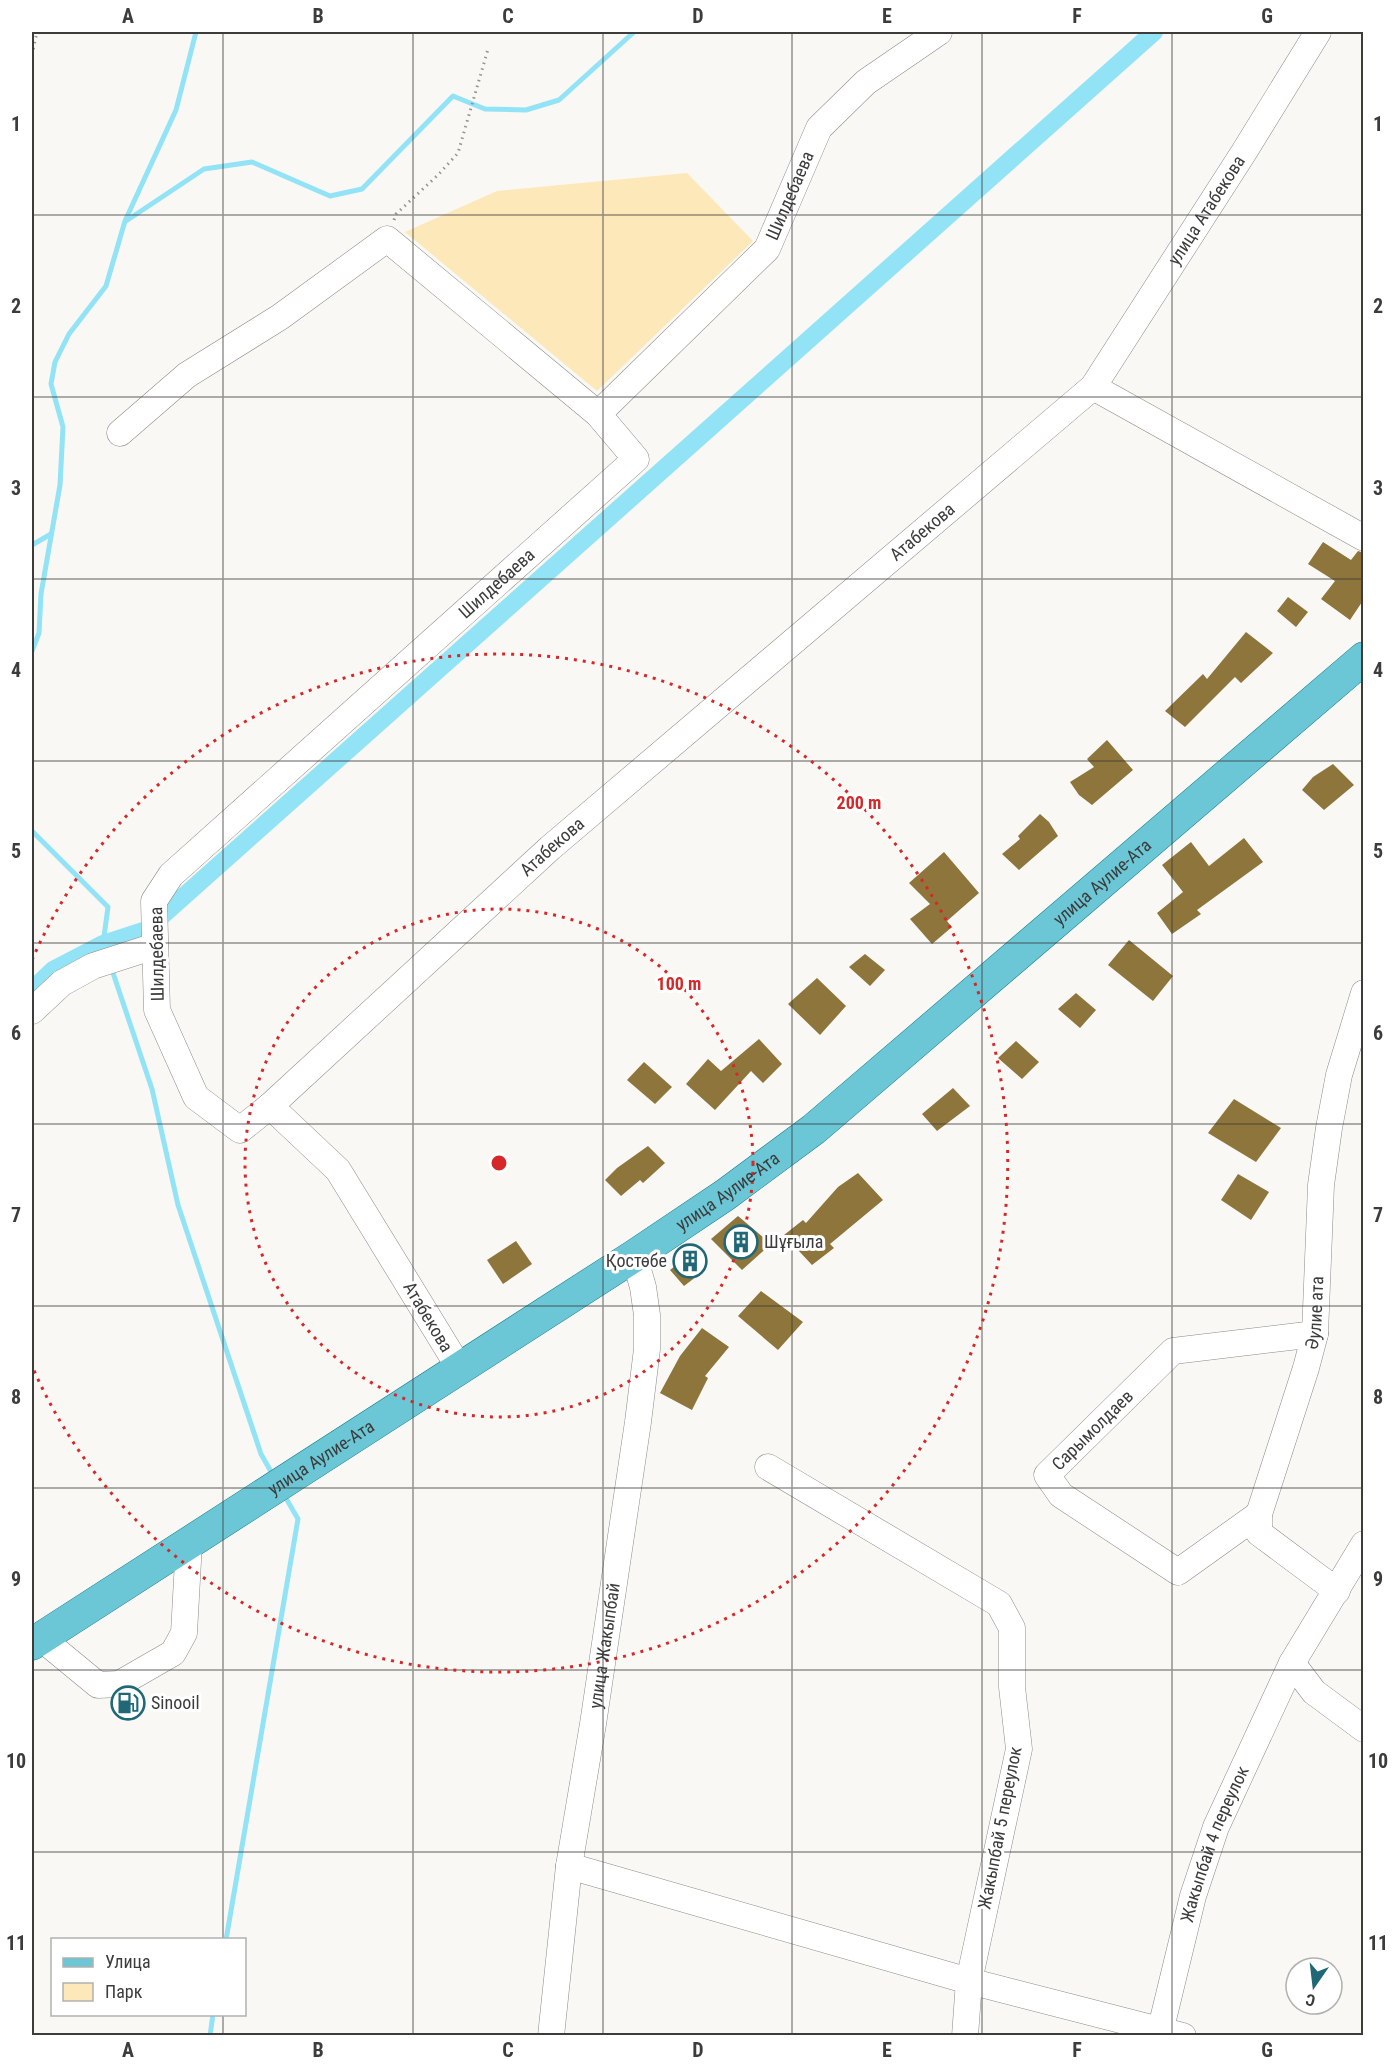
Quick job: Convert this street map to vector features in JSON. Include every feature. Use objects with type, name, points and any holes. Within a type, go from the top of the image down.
[{"type":"main road","name":"улица Аулие-Ата","points":[[36,1641],[460,1369],[725,1195],[813,1129],[1364,658]]},
{"type":"street","name":"Шилдебаева","points":[[270,1106],[240,1130],[196,1097],[157,1010],[154,901],[171,875],[636,459],[598,414],[767,249],[819,128],[866,82],[939,32]]},
{"type":"street","name":"улица Атабекова","points":[[1093,387],[1318,32]]},
{"type":"street","points":[[120,433],[187,375],[280,317],[387,239],[598,414]]},
{"type":"street","points":[[1093,387],[1364,538]]},
{"type":"street","name":"Атабекова","points":[[460,1369],[338,1170],[270,1106],[550,848],[1093,387]]},
{"type":"street","points":[[32,1011],[62,983],[93,966],[155,946]]},
{"type":"street","name":"Әулие ата","points":[[1259,1514],[1315,1334],[1322,1185],[1328,1139],[1339,1075],[1364,993]]},
{"type":"street","name":"улица Жакыпбай","points":[[551,2036],[569,1866],[637,1434],[647,1349],[647,1316],[643,1287],[634,1256]]},
{"type":"street","name":"Сарымолдаев","points":[[1259,1514],[1178,1572],[1061,1495],[1047,1475],[1173,1351],[1315,1334]]},
{"type":"street","name":"Жакыпбай 5 переулок","points":[[768,1467],[999,1604],[1012,1628],[1012,1687],[1019,1749],[969,1981],[965,2036]]},
{"type":"street","points":[[1259,1514],[1259,1533],[1337,1591]]},
{"type":"street","points":[[36,1641],[98,1685],[119,1684],[173,1653],[184,1633],[189,1543]]},
{"type":"street","points":[[1364,1544],[1292,1663],[1314,1692],[1364,1729]]},
{"type":"street","name":"Жакыпбай 4 переулок","points":[[1167,2034],[1193,1896],[1216,1827],[1292,1663]]},
{"type":"street","points":[[569,1866],[969,1981],[1167,2034]]},
{"type":"path","points":[[32,55],[37,32]]},
{"type":"path","points":[[387,239],[396,214],[458,153],[488,49]]},
{"type":"green space","points":[[687,173],[753,241],[597,391],[405,232],[497,191]]},
{"type":"building","points":[[1323,542],[1351,560],[1358,551],[1364,553],[1364,599],[1350,620],[1321,599],[1335,581],[1308,564]]},
{"type":"building","points":[[1288,597],[1308,612],[1296,627],[1277,611]]},
{"type":"building","points":[[1246,632],[1273,653],[1241,683],[1235,677],[1185,727],[1165,711],[1203,674],[1207,679]]},
{"type":"building","points":[[1107,740],[1133,770],[1092,805],[1079,795],[1070,782],[1094,767],[1087,759]]},
{"type":"building","points":[[1333,764],[1354,785],[1324,810],[1302,790],[1313,777]]},
{"type":"building","points":[[1040,814],[1049,822],[1058,836],[1019,870],[1002,854],[1020,839],[1018,836]]},
{"type":"building","points":[[1244,838],[1263,862],[1197,910],[1201,914],[1172,934],[1157,913],[1183,892],[1162,865],[1191,842],[1209,866]]},
{"type":"building","points":[[944,852],[979,893],[947,921],[952,927],[932,944],[910,919],[930,904],[909,883]]},
{"type":"building","points":[[1129,940],[1173,976],[1153,1001],[1108,965]]},
{"type":"building","points":[[865,954],[885,970],[870,986],[849,967]]},
{"type":"building","points":[[817,978],[846,1006],[820,1035],[788,1004]]},
{"type":"building","points":[[1076,993],[1096,1010],[1080,1028],[1058,1009]]},
{"type":"building","points":[[759,1039],[782,1064],[763,1083],[751,1071],[715,1110],[686,1084],[708,1059],[721,1071]]},
{"type":"building","points":[[1016,1041],[1039,1062],[1022,1079],[998,1058]]},
{"type":"building","points":[[644,1062],[672,1087],[655,1104],[627,1080]]},
{"type":"building","points":[[953,1088],[970,1106],[937,1131],[922,1114]]},
{"type":"building","points":[[1234,1099],[1281,1128],[1256,1162],[1208,1133]]},
{"type":"building","points":[[648,1146],[665,1163],[643,1183],[640,1180],[621,1196],[605,1180],[617,1168]]},
{"type":"building","points":[[858,1173],[883,1200],[830,1244],[834,1248],[812,1265],[784,1235],[803,1220],[806,1223],[838,1187]]},
{"type":"building","points":[[1238,1174],[1269,1192],[1251,1220],[1221,1200]]},
{"type":"building","name":"Шұғыла","points":[[738,1216],[771,1244],[742,1270],[711,1239]]},
{"type":"building","points":[[516,1241],[532,1264],[503,1284],[487,1260]]},
{"type":"building","name":"Қостөбе","points":[[692,1253],[705,1270],[684,1286],[670,1270]]},
{"type":"building","points":[[761,1291],[803,1322],[778,1350],[738,1316]]},
{"type":"building","points":[[702,1328],[729,1347],[705,1376],[708,1378],[692,1410],[660,1393],[680,1356]]},
{"type":"waterway","points":[[32,651],[39,633],[41,594],[60,485],[63,427],[51,384],[55,362],[69,334],[106,286],[125,221],[176,110],[196,32]]},
{"type":"waterway","points":[[126,221],[204,169],[252,162],[330,196],[362,189],[453,96],[485,109],[526,110],[559,100],[634,32]]},
{"type":"waterway","points":[[32,990],[53,970],[103,944],[146,930],[1154,32]]},
{"type":"waterway","points":[[32,545],[51,534]]},
{"type":"waterway","points":[[32,831],[108,907],[103,944],[107,955]]},
{"type":"waterway","points":[[111,967],[152,1089],[178,1205],[261,1454],[274,1477]]},
{"type":"waterway","points":[[226,1938],[298,1519],[283,1493]]},
{"type":"waterway","points":[[210,2036],[213,2016]]},
{"type":"place","name":"Шұғыла","points":[[741,1242]]},
{"type":"place","name":"Қостөбе","points":[[690,1261]]},
{"type":"place","name":"Sinooil","points":[[128,1703]]}]
